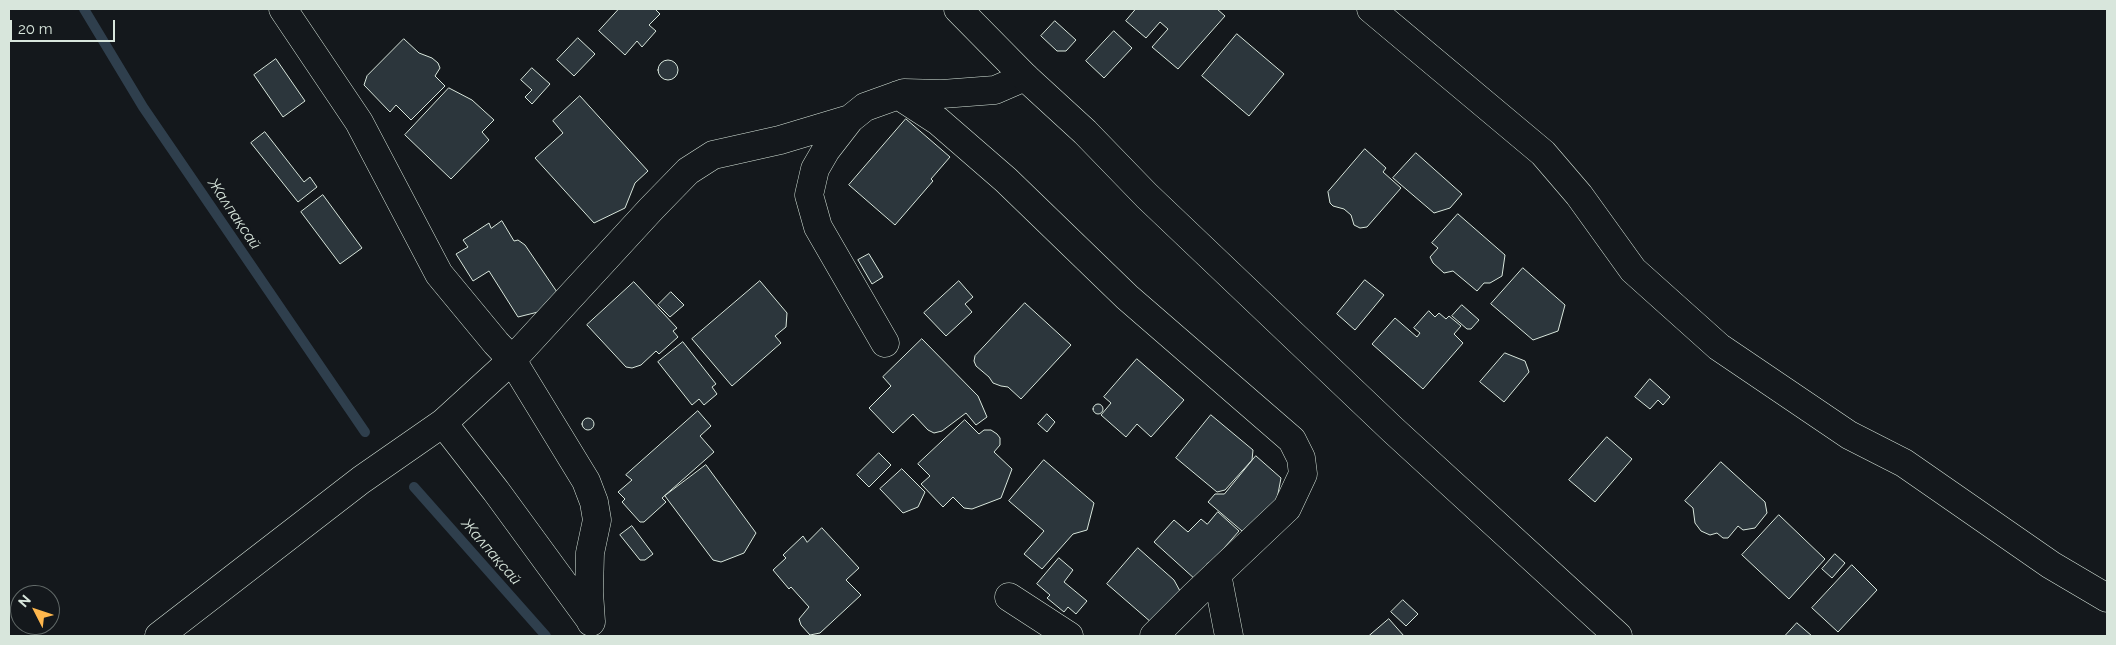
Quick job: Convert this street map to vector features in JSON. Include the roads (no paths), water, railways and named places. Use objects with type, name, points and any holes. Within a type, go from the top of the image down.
[{"type":"street","points":[[283,9],[359,122],[439,274],[512,360],[586,481],[594,502],[597,520],[590,553],[589,592],[597,629]]},
{"type":"street","points":[[958,9],[1025,77],[1086,132],[1148,196],[1393,430],[1618,636]]},
{"type":"street","points":[[1371,9],[1544,152],[1578,195],[1632,270],[1719,347],[1849,435],[1904,463],[2051,565],[2107,598]]},
{"type":"street","points":[[885,343],[818,227],[809,195],[815,169],[826,150],[850,119],[865,108],[904,93],[942,94],[995,90],[1025,77]]},
{"type":"street","points":[[898,96],[938,121],[1006,180],[1127,297],[1292,440],[1301,458],[1303,474],[1287,508],[1154,636]]},
{"type":"street","points":[[159,636],[360,480],[442,424],[512,360],[688,171],[714,155],[780,140],[850,119]]},
{"type":"street","points":[[442,424],[496,490],[597,629]]},
{"type":"street","points":[[1217,574],[1229,636]]},
{"type":"street","points":[[1010,597],[1069,636]]},
{"type":"waterway","name":"Жалпақсай","points":[[84,9],[143,107],[365,432]]},
{"type":"waterway","name":"Жалпақсай","points":[[414,487],[546,636]]}]
